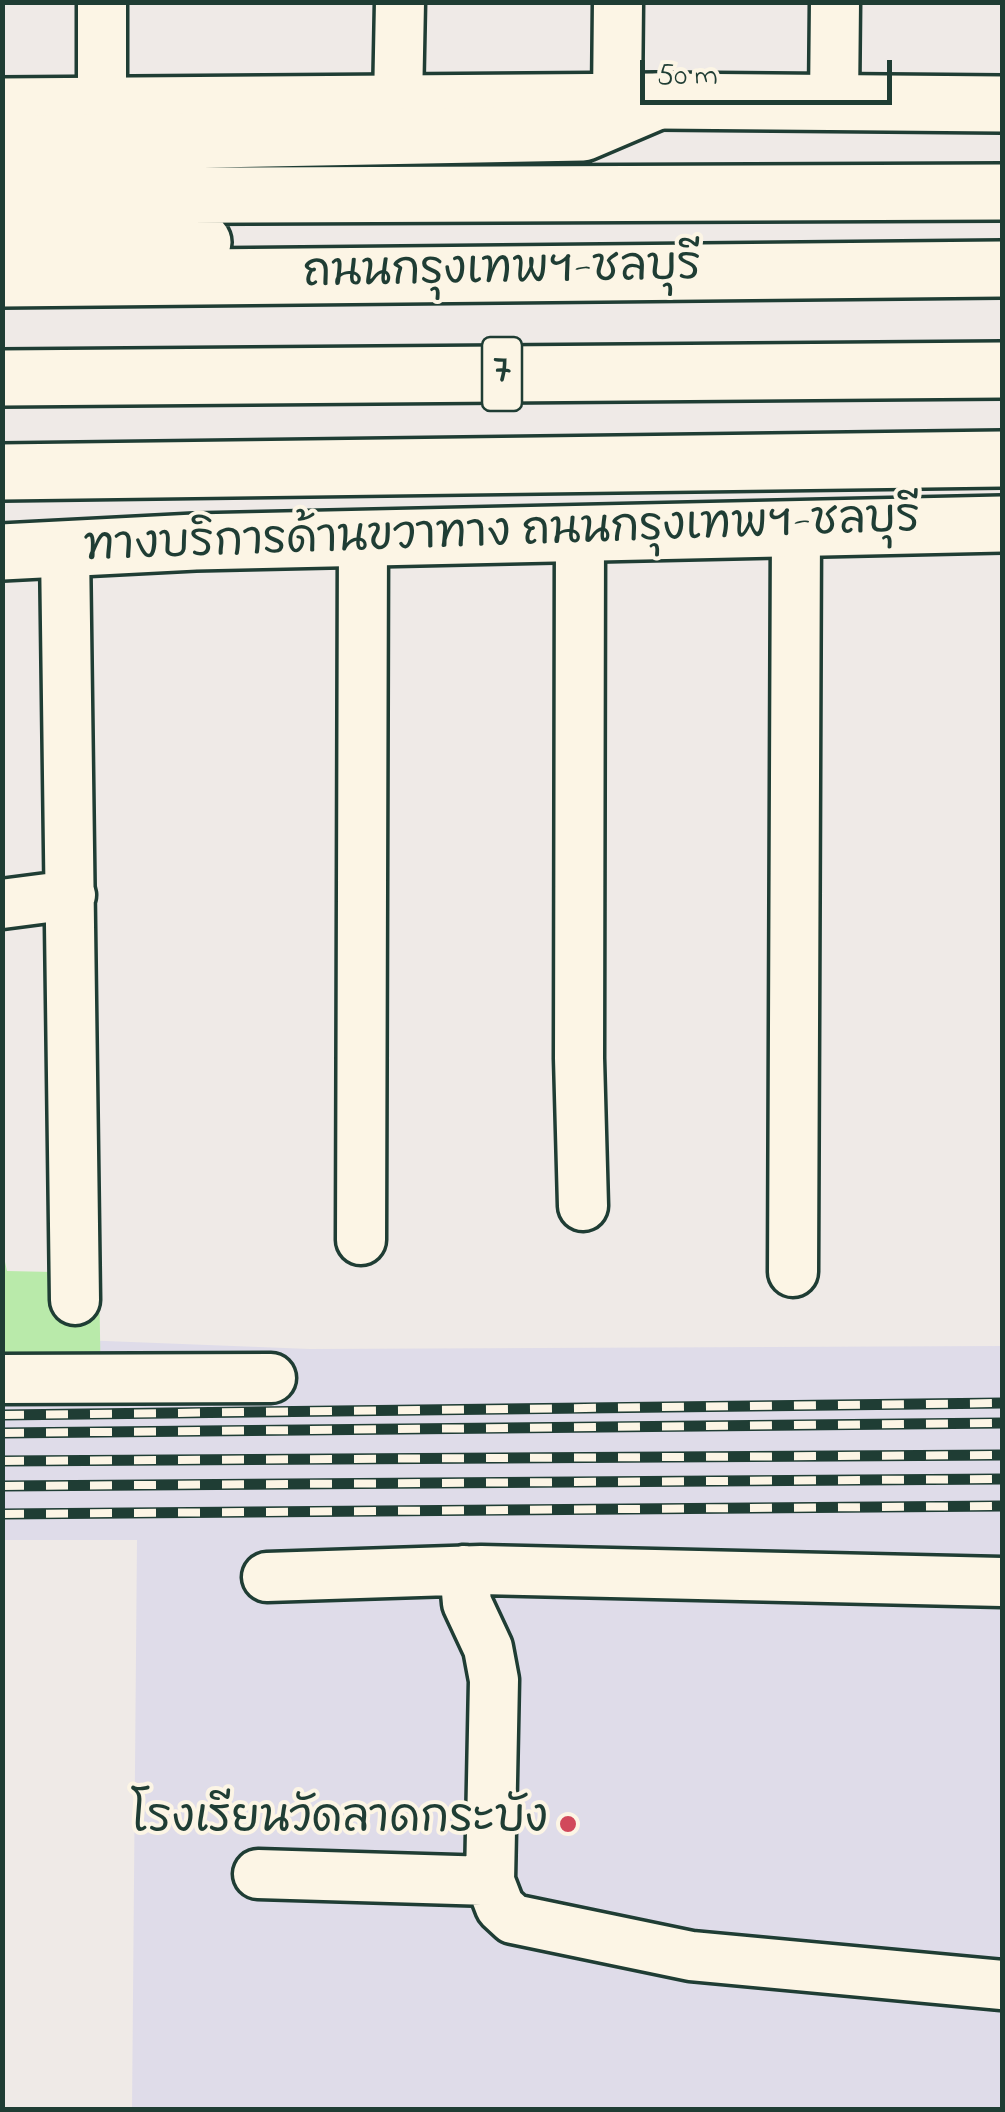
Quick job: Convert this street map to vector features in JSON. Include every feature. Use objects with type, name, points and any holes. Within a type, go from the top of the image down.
[{"type":"main road","points":[[2,106],[637,101],[1002,104]]},
{"type":"main road","points":[[2,144],[583,133],[637,101]]},
{"type":"main road","points":[[2,196],[977,192]]},
{"type":"main road","points":[[2,228],[50,238],[361,248],[418,260],[445,276]]},
{"type":"main road","name":"ถนนกรุงเทพฯ-ชลบุรี","points":[[2,280],[1002,269]]},
{"type":"main road","name":"7","points":[[2,378],[1002,370]]},
{"type":"main road","points":[[2,472],[1002,459]]},
{"type":"main road","points":[[2,507],[247,466]]},
{"type":"main road","name":"ทางบริการด้านขวาทาง ถนนกรุงเทพฯ-ชลบุรี","points":[[2,552],[363,538],[1002,524]]},
{"type":"street","points":[[102,2],[102,106]]},
{"type":"street","points":[[398,104],[400,2]]},
{"type":"street","points":[[618,2],[637,101]]},
{"type":"street","points":[[834,103],[836,2]]},
{"type":"street","points":[[793,1272],[796,529]]},
{"type":"street","points":[[580,534],[579,1058],[583,1206]]},
{"type":"street","points":[[361,1240],[363,538]]},
{"type":"street","points":[[65,549],[75,1300]]},
{"type":"street","points":[[2,904],[71,894]]},
{"type":"street","points":[[2,1378],[270,1378]]},
{"type":"street","points":[[267,1577],[464,1570],[1002,1582]]},
{"type":"street","points":[[464,1570],[467,1603],[488,1648],[494,1680],[490,1880],[500,1907],[514,1919],[691,1956],[1002,1986]]},
{"type":"street","points":[[258,1874],[490,1880]]},
{"type":"shaded area","name":"โรงเรียนวัดลาดกระบัง","points":[[3,1337],[310,1349],[1002,1346],[1002,2109],[132,2109],[137,1540],[3,1540]]},
{"type":"green space","points":[[2,1248],[7,1271],[99,1273],[101,1394],[3,1394]]},
{"type":"railway","points":[[2,1415],[1002,1403]]},
{"type":"railway","points":[[2,1433],[1002,1423]]},
{"type":"railway","points":[[2,1461],[1002,1455]]},
{"type":"railway","points":[[2,1486],[1002,1479]]},
{"type":"railway","points":[[2,1514],[1002,1506]]},
{"type":"place","name":"โรงเรียนวัดลาดกระบัง","points":[[568,1824]]}]
